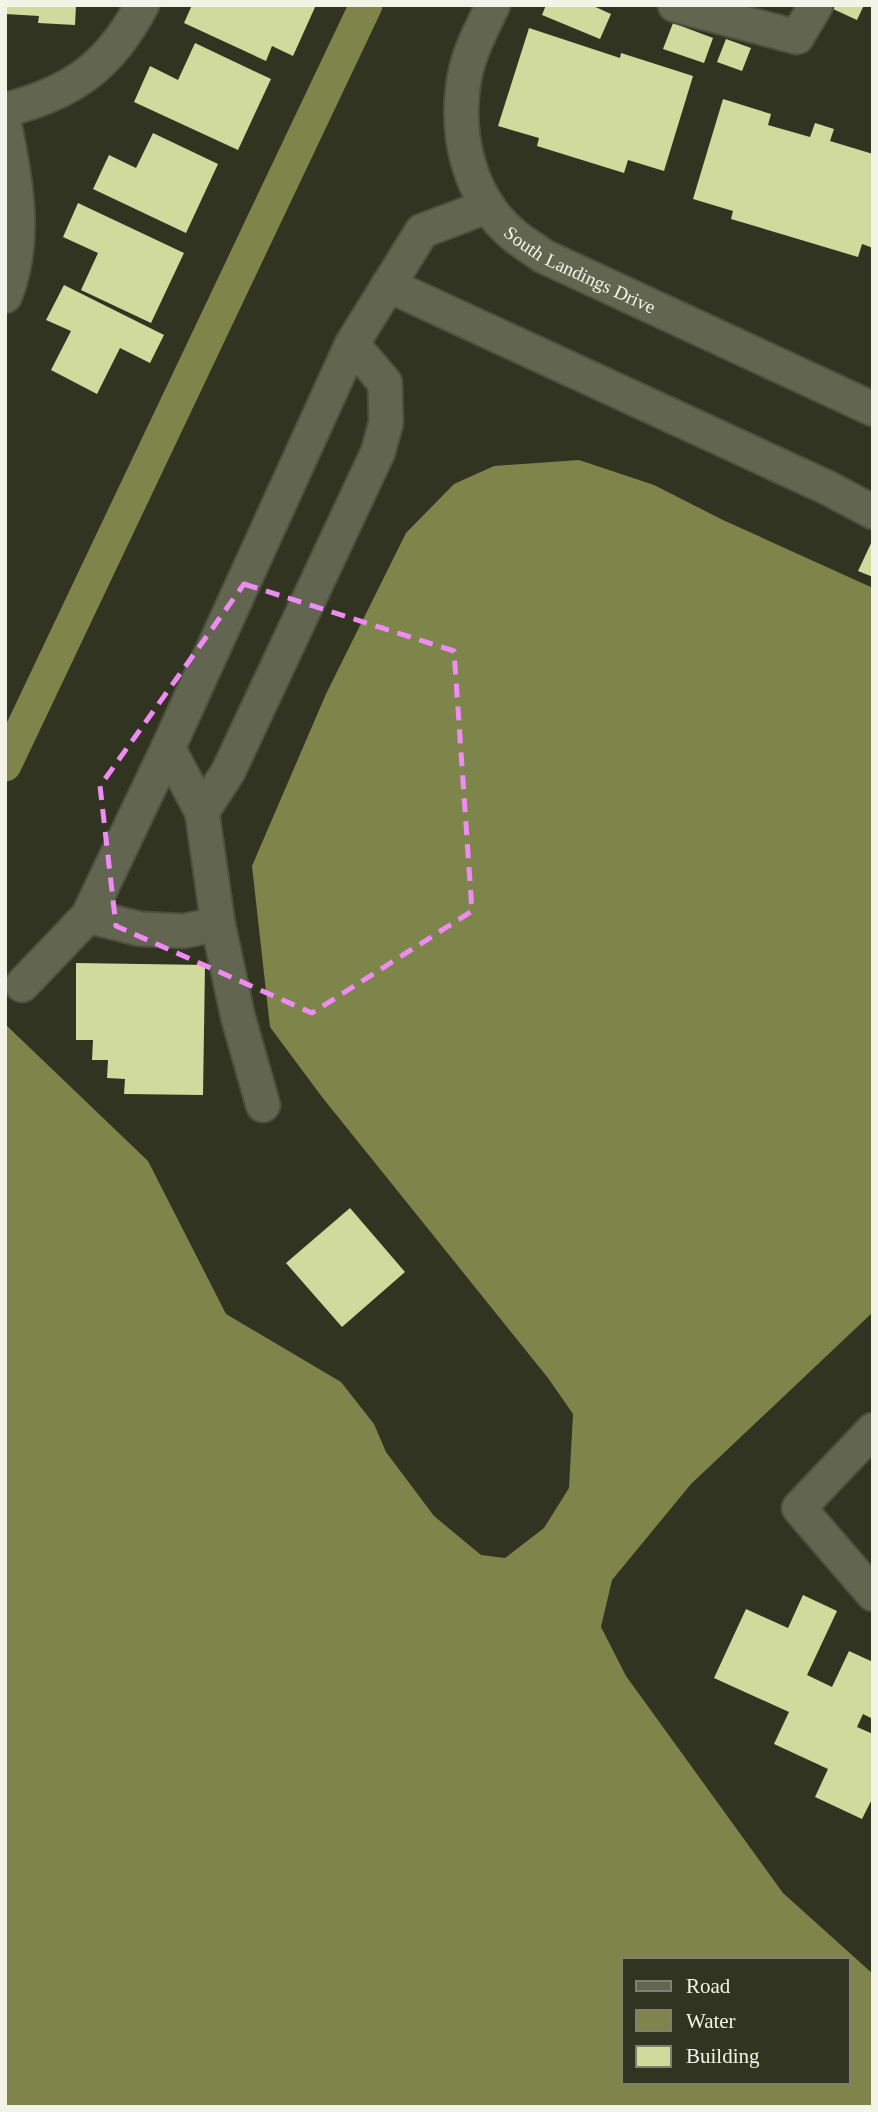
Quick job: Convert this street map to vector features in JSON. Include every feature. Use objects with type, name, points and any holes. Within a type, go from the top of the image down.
[{"type":"street","points":[[5,110],[34,103],[67,88],[102,63],[127,33],[142,5]]},
{"type":"street","name":"South Landings Drive","points":[[493,5],[466,67],[460,106],[463,140],[472,176],[488,206],[515,236],[543,256],[873,409]]},
{"type":"street","points":[[675,5],[797,37],[816,5]]},
{"type":"street","points":[[5,127],[16,184],[19,218],[17,253],[5,296]]},
{"type":"street","points":[[22,985],[88,916],[168,748],[352,344],[422,231],[488,206]]},
{"type":"street","points":[[388,285],[828,488],[873,512]]},
{"type":"street","points":[[202,812],[228,772],[378,452],[386,423],[385,383],[352,344]]},
{"type":"street","points":[[168,748],[202,812],[218,924],[238,1017],[263,1105]]},
{"type":"street","points":[[88,916],[140,929],[184,931],[218,924]]},
{"type":"street","points":[[873,1430],[799,1508],[873,1594]]},
{"type":"highlighted area","points":[[244,584],[454,651],[472,911],[312,1013],[116,926],[100,786]]},
{"type":"water","points":[[579,460],[654,485],[723,520],[873,588],[873,1312],[691,1484],[612,1580],[601,1627],[626,1676],[783,1893],[873,1974],[873,2107],[5,2107],[5,1024],[148,1161],[226,1314],[341,1382],[374,1424],[386,1452],[434,1516],[481,1555],[505,1558],[544,1528],[569,1488],[573,1414],[548,1378],[322,1097],[270,1027],[252,866],[326,694],[406,533],[454,484],[494,466]]},
{"type":"building","points":[[5,5],[76,5],[75,25],[38,23],[39,16],[5,14]]},
{"type":"building","points":[[192,5],[316,5],[293,56],[272,46],[266,61],[184,23]]},
{"type":"building","points":[[546,5],[591,5],[611,14],[600,39],[542,15]]},
{"type":"building","points":[[834,5],[864,5],[857,20],[833,9]]},
{"type":"building","points":[[673,23],[713,38],[704,63],[663,49]]},
{"type":"building","points":[[529,28],[620,58],[621,53],[693,76],[664,171],[628,160],[624,173],[537,146],[539,138],[498,126]]},
{"type":"building","points":[[726,39],[751,48],[742,71],[717,62]]},
{"type":"building","points":[[195,43],[271,79],[238,150],[134,102],[150,66],[178,80]]},
{"type":"building","points":[[723,99],[771,114],[768,125],[810,137],[815,123],[834,129],[830,141],[873,154],[873,248],[862,244],[858,257],[731,219],[733,211],[693,199]]},
{"type":"building","points":[[153,133],[218,164],[186,233],[93,189],[109,155],[136,168]]},
{"type":"building","points":[[78,203],[184,253],[151,323],[81,290],[98,253],[63,237]]},
{"type":"building","points":[[64,285],[164,335],[150,363],[120,348],[97,394],[51,370],[71,331],[46,320]]},
{"type":"building","points":[[873,539],[873,577],[858,571]]},
{"type":"building","points":[[76,963],[205,965],[203,1095],[124,1094],[125,1079],[107,1078],[108,1060],[92,1060],[93,1040],[76,1040]]},
{"type":"building","points":[[350,1208],[405,1272],[342,1327],[286,1263]]},
{"type":"building","points":[[803,1595],[837,1611],[807,1675],[832,1687],[849,1651],[873,1662],[873,1719],[863,1714],[857,1727],[873,1734],[873,1797],[862,1819],[815,1797],[828,1769],[774,1744],[789,1712],[714,1678],[746,1609],[788,1628]]},
{"type":"waterway","points":[[5,765],[366,5]]}]
